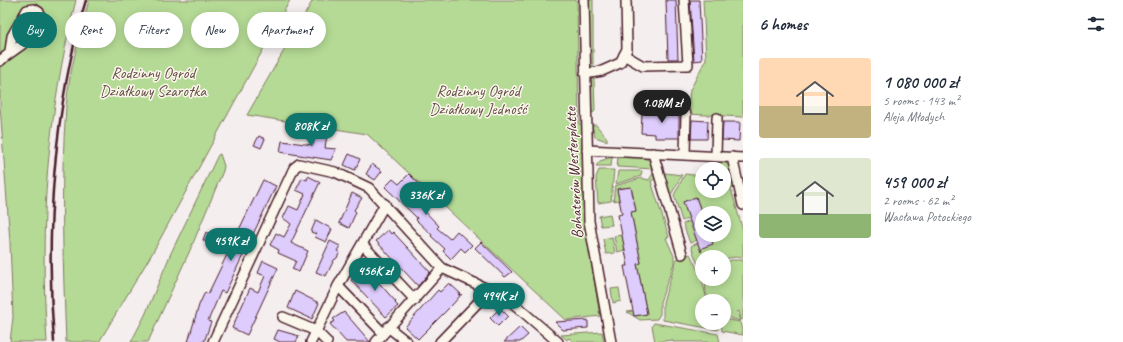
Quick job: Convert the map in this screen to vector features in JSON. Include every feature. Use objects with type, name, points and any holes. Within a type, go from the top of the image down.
[{"type":"street","name":"Bohaterów Westerplatte","points":[[584,0],[589,221],[611,342]]},
{"type":"street","points":[[585,74],[602,70],[620,63],[624,56],[627,49],[626,0]]},
{"type":"street","points":[[624,56],[643,66],[688,65],[684,0]]},
{"type":"street","points":[[0,61],[10,51]]},
{"type":"street","points":[[685,154],[686,114]]},
{"type":"street","points":[[716,156],[717,118]]},
{"type":"street","points":[[587,150],[743,158]]},
{"type":"street","points":[[653,153],[682,254]]},
{"type":"street","points":[[732,157],[743,204]]},
{"type":"street","points":[[213,342],[294,168],[299,164],[335,172],[369,188],[442,268],[507,298],[558,342]]},
{"type":"street","points":[[311,342],[338,286],[363,245],[385,204]]},
{"type":"street","points":[[363,245],[414,300]]},
{"type":"street","points":[[376,342],[385,330],[442,268]]},
{"type":"street","points":[[338,286],[385,330],[408,342]]},
{"type":"street","points":[[440,342],[490,290]]},
{"type":"street","points":[[283,317],[316,331],[327,342]]},
{"type":"green space","points":[[0,0],[76,0],[73,12],[65,12],[65,48],[58,85],[48,170],[44,255],[47,342],[10,342],[13,317],[10,242],[0,106]]},
{"type":"green space","name":"Rodzinny Ogród Działkowy Szarotka","points":[[89,0],[290,0],[283,12],[247,12],[247,48],[264,48],[153,252],[99,342],[66,342],[63,254],[63,166],[67,94],[77,48],[116,48],[116,12],[86,12]]},
{"type":"green space","name":"Rodzinny Ogród Działkowy Jedność","points":[[313,0],[577,0],[579,124],[582,124],[585,225],[600,316],[566,320],[367,134],[247,115],[285,48],[326,48],[326,12],[306,12]]},
{"type":"green space","points":[[589,0],[593,0],[593,69],[590,67]]},
{"type":"green space","points":[[703,0],[743,0],[743,117],[687,114],[690,90],[706,59]]},
{"type":"green space","points":[[592,77],[594,80],[595,111],[593,113],[591,111],[590,79]]},
{"type":"green space","points":[[592,125],[596,125],[607,138],[607,141],[595,137]]},
{"type":"green space","points":[[220,154],[224,166],[223,171],[191,248],[148,342],[131,342],[145,315],[171,253],[218,155]]},
{"type":"green space","points":[[618,156],[634,156],[644,158],[649,160],[655,169],[617,167]]},
{"type":"green space","points":[[612,157],[611,166],[596,166],[600,161]]},
{"type":"green space","points":[[599,170],[614,170],[611,201],[598,203],[596,177]]},
{"type":"green space","points":[[618,171],[642,171],[641,176],[616,184]]},
{"type":"green space","points":[[654,172],[657,172],[657,178],[651,181],[669,237],[666,238],[674,256],[674,263],[660,302],[660,314],[657,319],[640,320],[627,312],[633,311],[634,316],[647,314],[637,264],[641,263],[631,212],[636,211],[631,187],[617,189],[619,200],[613,201],[615,186],[641,178],[649,180]]},
{"type":"green space","points":[[665,173],[682,175],[672,193],[669,194],[663,176]]},
{"type":"green space","points":[[685,174],[695,175],[695,197],[683,202],[689,218],[682,221],[674,195]]},
{"type":"green space","points":[[731,178],[733,178],[735,187],[731,189]]},
{"type":"green space","points":[[731,189],[743,231],[743,258],[731,258],[731,250],[695,250],[695,257],[691,246],[700,242],[731,242],[731,206],[699,206],[696,198],[731,198]]},
{"type":"green space","points":[[610,214],[612,225],[601,226],[599,216]]},
{"type":"green space","points":[[690,221],[695,235],[695,241],[690,243],[683,224]]},
{"type":"green space","points":[[622,235],[625,250],[617,252],[614,236]]},
{"type":"green space","points":[[612,237],[615,253],[606,254],[603,239]]},
{"type":"green space","points":[[690,254],[695,264],[695,286],[704,286],[705,294],[695,294],[695,326],[663,320],[663,302],[677,258]]},
{"type":"green space","points":[[731,260],[743,260],[743,319],[741,320],[739,311],[737,312],[740,321],[731,318],[731,294],[706,293],[706,286],[731,286]]},
{"type":"green space","points":[[619,288],[621,301],[613,303],[611,289]]},
{"type":"green space","points":[[731,320],[740,322],[743,335],[722,331],[731,330]]},
{"type":"green space","points":[[654,323],[718,334],[720,342],[673,342],[672,340],[655,342],[652,326]]},
{"type":"green space","points":[[602,332],[604,342],[574,342],[569,338],[567,340],[561,335]]},
{"type":"building","points":[[666,0],[676,0],[678,59],[668,59]]},
{"type":"building","points":[[690,0],[699,0],[702,60],[694,61]]},
{"type":"building","points":[[670,108],[679,108],[679,138],[655,138],[655,134],[641,133],[642,114],[646,112],[670,114]]},
{"type":"building","points":[[692,120],[708,121],[707,139],[691,139]]},
{"type":"building","points":[[723,122],[740,122],[739,141],[722,140]]},
{"type":"building","points":[[320,127],[328,128],[325,148],[336,149],[331,160],[280,152],[282,141],[313,145],[315,134],[319,135]]},
{"type":"building","points":[[259,136],[265,139],[261,148],[254,145]]},
{"type":"building","points":[[349,154],[360,159],[355,170],[344,165]]},
{"type":"building","points":[[372,164],[382,171],[375,180],[366,174]]},
{"type":"building","points":[[409,174],[421,186],[411,197],[439,226],[437,228],[450,239],[457,231],[472,245],[465,252],[461,248],[451,259],[443,251],[445,249],[416,220],[417,218],[385,187],[393,179],[399,184]]},
{"type":"building","points":[[308,176],[320,182],[291,243],[308,251],[299,272],[292,269],[296,261],[278,253],[279,250],[270,245],[276,233],[284,237],[291,224],[283,218],[289,206],[298,210],[305,194],[296,190],[302,178],[307,180]]},
{"type":"building","points":[[263,180],[276,186],[225,293],[221,291],[208,321],[211,322],[204,342],[188,342],[199,305],[205,292],[208,294]]},
{"type":"building","points":[[631,187],[636,211],[631,212],[641,263],[637,264],[647,314],[634,316],[624,266],[628,266],[618,215],[622,214],[617,189]]},
{"type":"building","points":[[352,193],[362,198],[354,210],[356,212],[349,228],[339,223]]},
{"type":"building","points":[[696,198],[699,206],[695,206],[695,235],[683,202]]},
{"type":"building","points":[[316,220],[332,229],[326,242],[315,237],[316,234],[311,232]]},
{"type":"building","points":[[388,230],[391,234],[393,232],[430,272],[418,286],[376,241]]},
{"type":"building","points":[[206,232],[217,238],[214,246],[203,240]]},
{"type":"building","points":[[330,241],[340,246],[337,251],[340,252],[326,276],[316,272]]},
{"type":"building","points":[[481,242],[512,272],[505,277],[475,248]]},
{"type":"building","points":[[697,242],[712,242],[713,244],[700,250]]},
{"type":"building","points":[[263,261],[278,268],[247,335],[232,328],[250,288],[258,292],[265,276],[258,273]]},
{"type":"building","points":[[365,267],[398,306],[386,317],[351,280]]},
{"type":"building","points":[[449,283],[462,295],[458,294],[460,296],[453,304],[418,339],[405,327],[438,290],[440,292]]},
{"type":"building","points":[[295,291],[319,303],[312,319],[288,308]]},
{"type":"building","points":[[500,308],[508,316],[498,326],[490,318]]},
{"type":"building","points":[[344,312],[370,342],[346,342],[330,324],[335,321],[333,319]]},
{"type":"building","points":[[588,320],[588,328],[563,330],[555,322]]},
{"type":"building","points":[[520,327],[528,335],[520,342],[504,342]]},
{"type":"building","points":[[278,330],[299,336],[296,342],[280,342],[274,339]]},
{"type":"railway","points":[[54,342],[51,300],[51,257],[52,214],[59,126],[66,82],[75,40],[86,0]]}]
